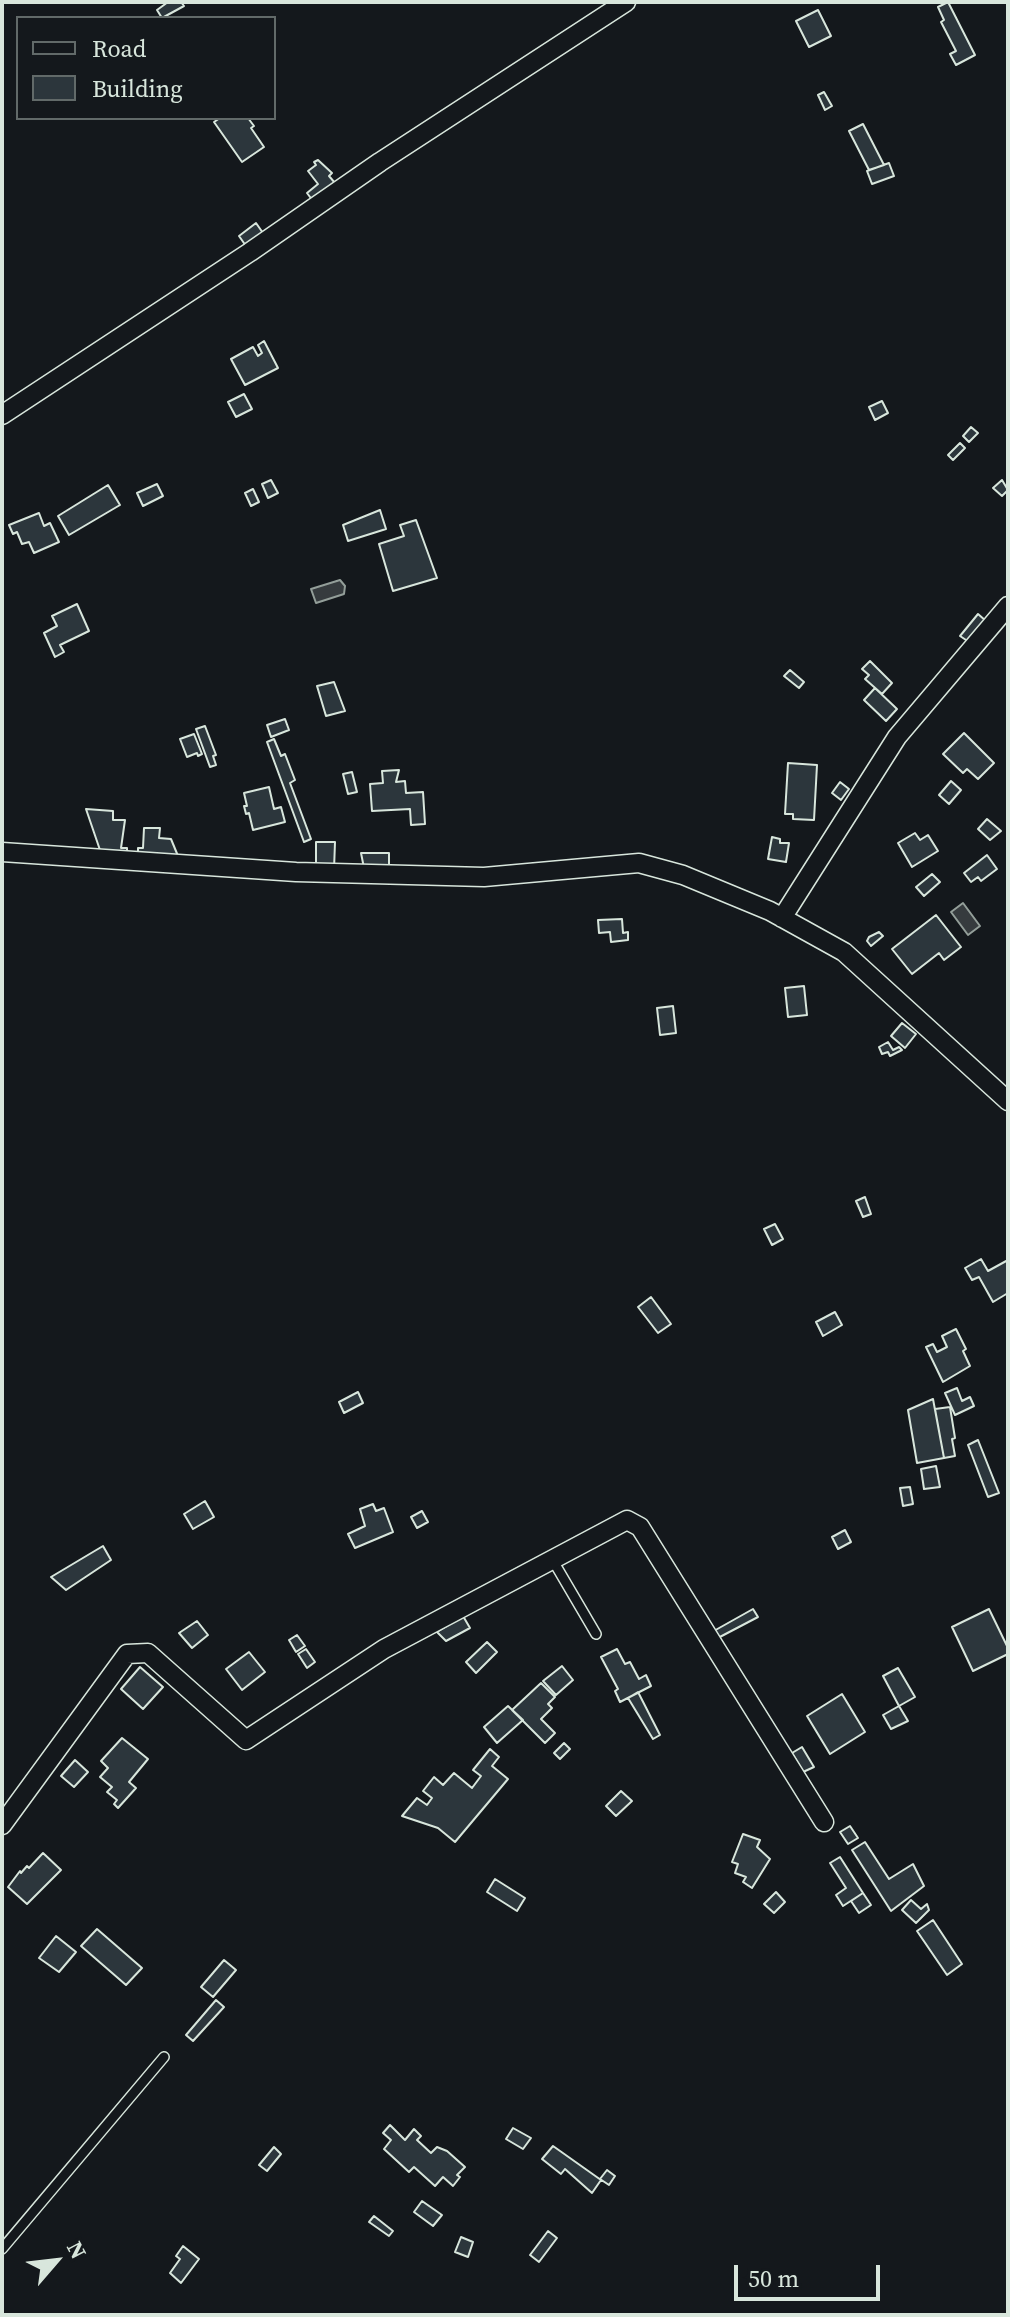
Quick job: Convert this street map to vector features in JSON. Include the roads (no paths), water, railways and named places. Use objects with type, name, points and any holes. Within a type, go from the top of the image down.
[{"type":"street","points":[[2,415],[626,2]]},
{"type":"street","points":[[782,918],[897,737],[1008,606]]},
{"type":"street","points":[[2,852],[296,872],[484,877],[639,863],[683,875],[782,918],[844,952],[1008,1101]]},
{"type":"street","points":[[2,1825],[127,1654],[148,1653],[246,1740],[384,1649],[627,1520],[640,1527],[824,1822]]},
{"type":"lane","points":[[552,1559],[596,1634]]},
{"type":"lane","points":[[2,2249],[164,2057]]}]
